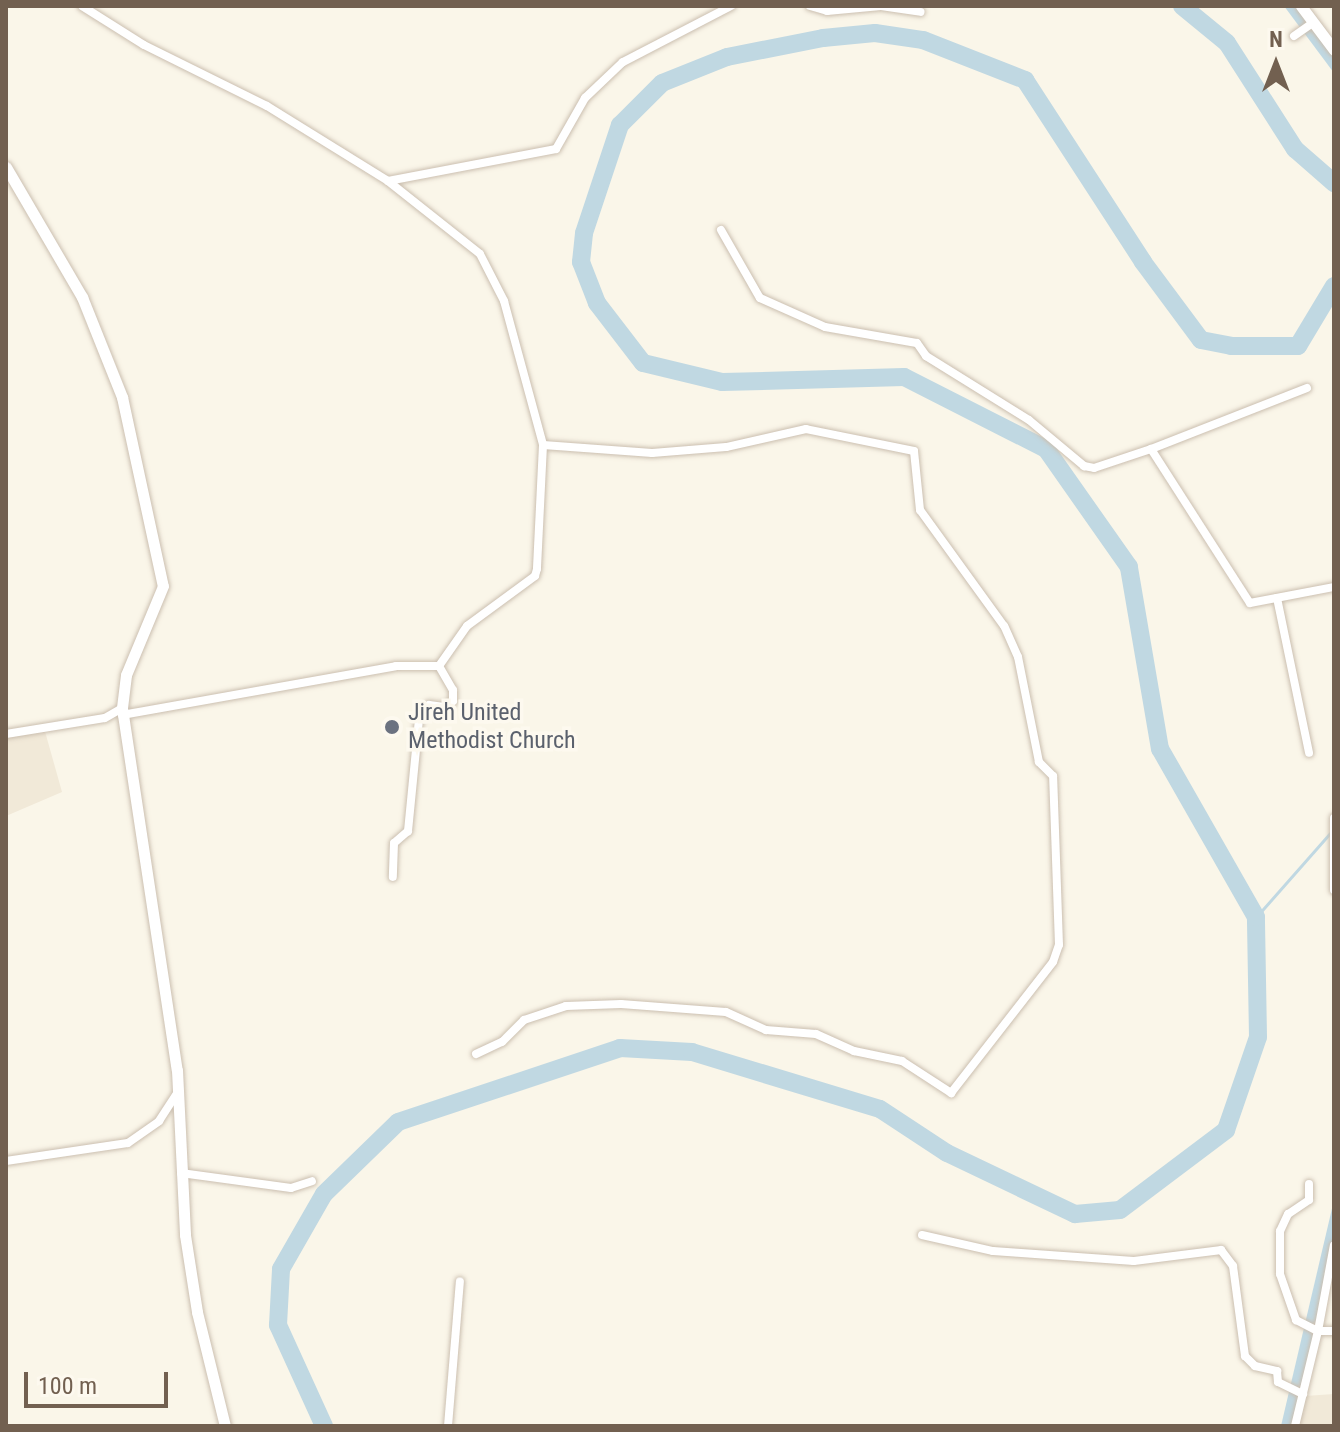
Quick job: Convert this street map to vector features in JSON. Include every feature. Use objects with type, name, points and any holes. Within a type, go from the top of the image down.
[{"type":"street","points":[[82,6],[144,45],[267,106],[388,181],[491,267],[543,445],[535,576],[467,626],[439,666]]},
{"type":"street","points":[[388,181],[556,149],[585,98],[623,62],[731,6]]},
{"type":"street","points":[[810,6],[827,11],[881,6],[921,12]]},
{"type":"street","points":[[1301,6],[1334,50]]},
{"type":"street","points":[[1298,34],[1312,23]]},
{"type":"street","points":[[6,167],[82,297],[122,397],[163,586],[126,675],[122,712],[178,1091],[181,1173],[197,1312],[225,1426]]},
{"type":"street","points":[[721,230],[760,298],[825,327],[917,343],[926,356],[1029,420],[1084,466],[1094,468],[1151,449],[1307,388]]},
{"type":"street","points":[[476,1054],[502,1042],[524,1020],[566,1006],[621,1004],[726,1012],[766,1030],[816,1034],[854,1051],[902,1061],[951,1093],[1053,962],[1059,945],[1053,776],[1039,762],[1018,657],[1004,626],[920,510],[914,451],[806,429],[726,447],[652,453],[543,445]]},
{"type":"street","points":[[1151,449],[1243,597],[1250,603],[1334,587]]},
{"type":"street","points":[[1277,598],[1309,753]]},
{"type":"street","points":[[6,734],[396,666],[439,666]]},
{"type":"street","points":[[393,877],[394,843],[408,831],[419,719],[429,705],[444,707],[453,701],[453,690],[439,666]]},
{"type":"street","points":[[1334,818],[1334,890]]},
{"type":"street","points":[[6,1161],[128,1143],[159,1121],[178,1091]]},
{"type":"street","points":[[181,1173],[291,1188],[312,1181]]},
{"type":"street","points":[[1309,1184],[1309,1200],[1288,1214],[1280,1231],[1280,1274],[1296,1320],[1312,1328],[1334,1331]]},
{"type":"street","points":[[922,1235],[993,1251],[1134,1261],[1221,1250],[1233,1266],[1245,1356],[1255,1366],[1277,1371],[1278,1382],[1298,1392]]},
{"type":"street","points":[[1295,1426],[1298,1392],[1334,1245]]},
{"type":"street","points":[[448,1426],[460,1281]]},
{"type":"shaded area","points":[[44,728],[62,792],[6,816],[6,738]]},
{"type":"shaded area","points":[[1334,1394],[1334,1426],[1299,1426],[1305,1396]]},
{"type":"water","points":[[1284,6],[1300,9],[1334,56],[1334,73]]},
{"type":"water","points":[[1334,1200],[1334,1253],[1291,1426],[1281,1426]]},
{"type":"waterway","points":[[1182,6],[1227,43],[1295,149],[1334,183]]},
{"type":"waterway","points":[[324,1426],[278,1325],[281,1269],[324,1194],[398,1122],[620,1048],[692,1052],[880,1109],[947,1153],[1075,1214],[1120,1210],[1226,1130],[1258,1037],[1256,917],[1160,749],[1129,567],[1046,449],[904,377],[722,382],[643,363],[597,303],[581,262],[584,233],[620,125],[662,83],[727,57],[823,38],[875,33],[923,40],[1025,80],[1143,262],[1201,340],[1231,346],[1298,346],[1334,286]]},
{"type":"waterway","points":[[1256,917],[1330,833]]},
{"type":"place","name":"Jireh United Methodist Church","points":[[392,727]]}]
